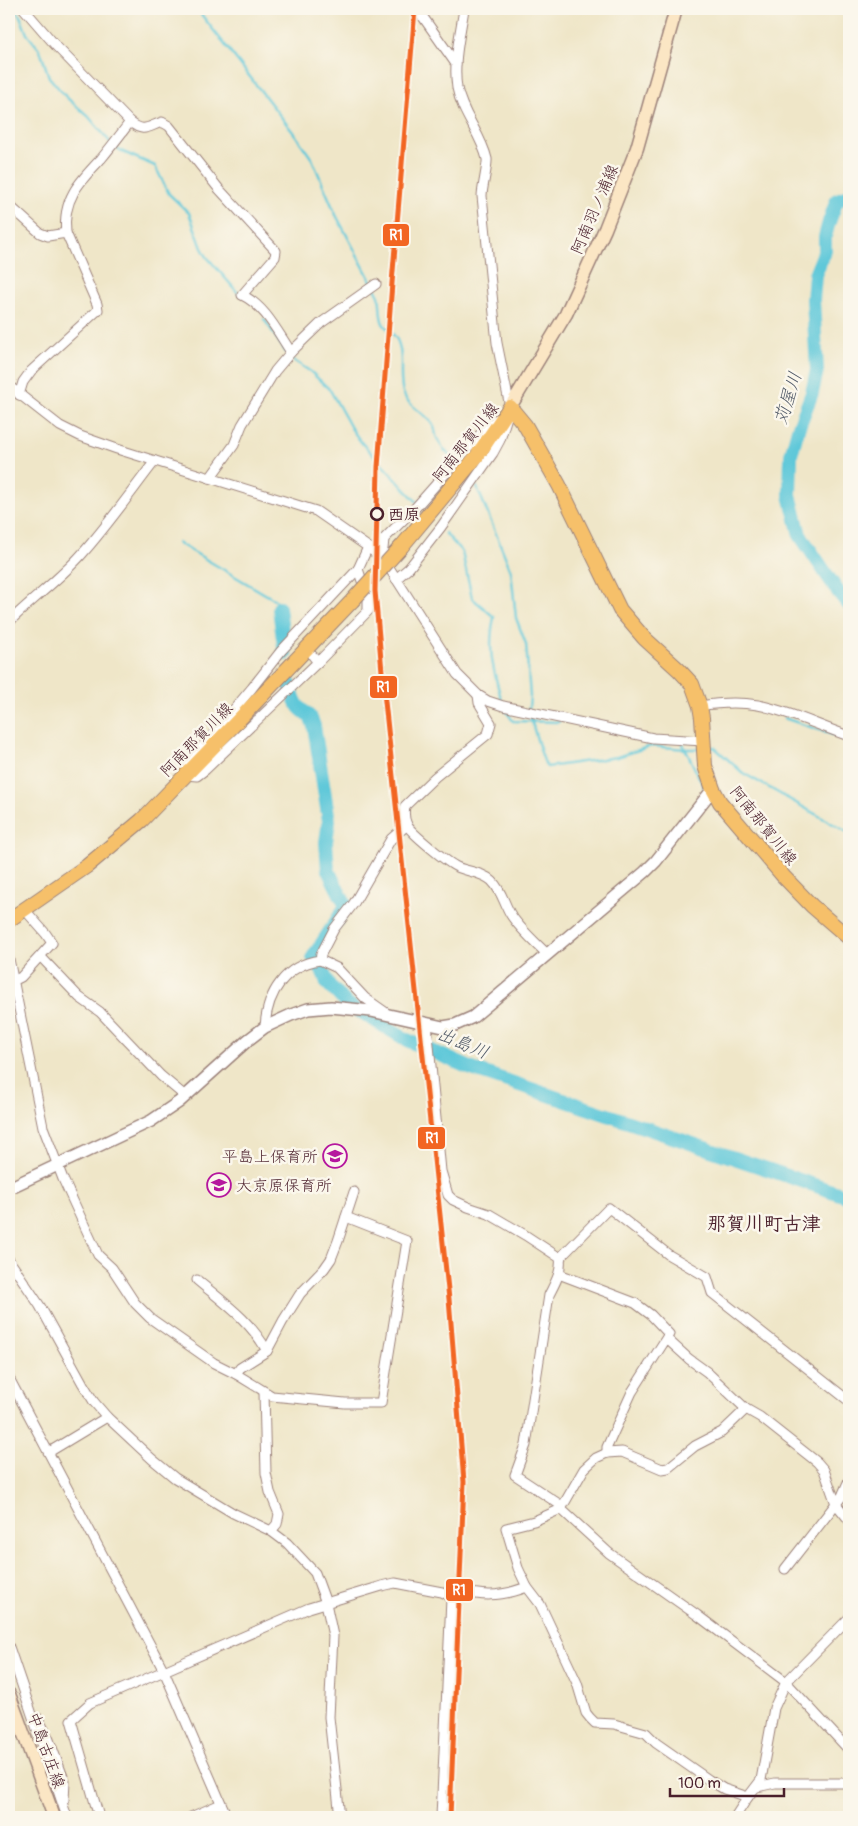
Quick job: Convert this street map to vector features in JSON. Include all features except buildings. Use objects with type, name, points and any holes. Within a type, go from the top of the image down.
[{"type":"main road","name":"阿南羽ノ浦線","points":[[510,407],[566,314],[605,228],[636,148],[676,9]]},
{"type":"main road","name":"阿南那賀川線","points":[[9,920],[87,866],[142,820],[186,775],[402,546],[477,456],[510,407],[525,425],[559,485],[620,610],[644,638],[692,684],[702,718],[705,766],[720,802],[784,877],[812,906],[849,938]]},
{"type":"main road","name":"中島古庄線","points":[[9,1694],[54,1817]]},
{"type":"street","points":[[24,9],[56,46],[130,122],[138,128],[145,129],[162,122],[169,126],[219,189],[276,251],[275,257],[242,295],[250,298],[261,308],[289,354]]},
{"type":"street","points":[[412,9],[423,17],[456,64]]},
{"type":"street","points":[[396,579],[408,568],[493,453],[500,440],[510,407],[498,343],[482,196],[488,161],[458,90],[456,64],[464,9]]},
{"type":"street","points":[[19,395],[23,382],[31,371],[98,310],[66,232],[66,212],[70,199],[88,171],[104,155],[130,122]]},
{"type":"street","points":[[9,205],[40,233],[48,236],[66,232]]},
{"type":"street","points":[[210,478],[234,445],[242,425],[275,371],[289,354],[321,323],[373,286]]},
{"type":"street","points":[[9,386],[60,426],[80,436],[316,512],[368,546],[382,559],[396,579],[457,674],[478,695],[488,701],[503,706],[652,738],[703,742]]},
{"type":"street","points":[[382,559],[384,539],[416,507],[484,430],[510,407]]},
{"type":"street","points":[[9,622],[82,554],[155,461]]},
{"type":"street","points":[[358,569],[368,598],[368,611],[316,659],[291,688],[204,770],[197,776],[186,775],[188,766],[198,752],[284,648],[297,639],[358,569],[368,546]]},
{"type":"street","points":[[478,695],[479,703],[491,722],[488,734],[435,777],[405,806],[404,812],[407,825],[450,863],[458,868],[482,874],[492,881],[501,892],[511,915],[547,954]]},
{"type":"street","points":[[700,706],[716,704],[757,705],[789,714],[849,736]]},
{"type":"street","points":[[9,1188],[151,1121],[185,1096],[265,1027],[308,1009],[331,1007],[371,1012],[443,1026],[455,1025],[473,1017],[656,861],[714,789]]},
{"type":"street","points":[[320,960],[321,954],[334,929],[354,903],[391,839],[407,825]]},
{"type":"street","points":[[13,981],[21,977],[52,943],[25,910]]},
{"type":"street","points":[[41,957],[79,998],[100,1012],[161,1076],[185,1096]]},
{"type":"street","points":[[9,959],[43,1127],[98,1255],[112,1268],[135,1303],[150,1318],[214,1363],[272,1396],[345,1403],[381,1403],[407,1242],[346,1217]]},
{"type":"street","points":[[265,1027],[270,1001],[285,977],[296,967],[320,960],[337,968],[365,998],[390,1016]]},
{"type":"street","points":[[427,1024],[441,1171],[448,1195],[468,1208],[489,1214],[526,1235],[560,1258],[559,1274],[549,1296],[526,1445],[515,1475],[562,1508],[610,1553],[698,1615],[786,1682],[849,1750]]},
{"type":"street","points":[[236,1374],[240,1368],[268,1351],[283,1321],[300,1294],[331,1259],[354,1192]]},
{"type":"street","points":[[560,1258],[608,1208],[670,1255],[707,1277],[712,1293],[849,1400]]},
{"type":"street","points":[[9,1260],[40,1306],[94,1402],[107,1417],[152,1460],[175,1478],[232,1513],[271,1531],[287,1543],[315,1573],[326,1604],[333,1636],[329,1717],[340,1817]]},
{"type":"street","points":[[559,1274],[635,1303],[651,1315],[669,1334],[632,1392],[607,1447],[607,1453]]},
{"type":"street","points":[[197,1280],[240,1316],[258,1334],[268,1351]]},
{"type":"street","points":[[667,1339],[688,1359],[707,1372],[746,1409],[760,1417],[817,1462],[824,1470],[836,1504],[849,1520]]},
{"type":"street","points":[[9,1378],[164,1671],[227,1817]]},
{"type":"street","points":[[264,1392],[266,1474],[270,1492],[279,1514],[277,1524],[271,1531]]},
{"type":"street","points":[[746,1409],[722,1432],[695,1446],[668,1468],[662,1469],[622,1452],[607,1453],[596,1458],[584,1469],[562,1508],[534,1521],[506,1528],[518,1568],[527,1587],[540,1604],[577,1683],[586,1713],[590,1718],[595,1723],[614,1724],[646,1733],[656,1743],[702,1776],[724,1789],[748,1797]]},
{"type":"street","points":[[48,1452],[107,1417]]},
{"type":"street","points":[[785,1568],[842,1496],[849,1480]]},
{"type":"street","points":[[99,1817],[71,1720],[90,1703],[309,1608],[394,1583],[442,1592],[451,1599],[441,1817]]},
{"type":"street","points":[[448,1595],[452,1590],[491,1596],[510,1593],[527,1587]]},
{"type":"street","points":[[735,1817],[762,1780],[774,1708],[786,1682],[849,1618]]},
{"type":"street","points":[[9,1647],[67,1817]]},
{"type":"street","points":[[9,1668],[25,1695]]},
{"type":"street","points":[[757,1787],[775,1782],[849,1783]]},
{"type":"street","points":[[191,1817],[221,1804]]},
{"type":"waterway","points":[[15,9],[27,34],[40,50],[49,77],[66,97],[88,116],[110,142]]},
{"type":"waterway","points":[[197,9],[312,159],[336,215],[379,296],[382,322],[398,342],[401,355],[401,382],[404,395],[410,404],[427,417],[434,427],[442,447],[460,466]]},
{"type":"waterway","points":[[114,146],[155,166],[169,194],[189,213],[207,257],[239,294]]},
{"type":"waterway","name":"苅屋川","points":[[849,196],[837,200],[825,237],[825,250],[815,275],[813,300],[817,370],[812,393],[798,429],[791,455],[790,495],[800,535],[849,605]]},
{"type":"waterway","points":[[264,319],[286,352]]},
{"type":"waterway","points":[[290,358],[311,372],[330,390],[361,442],[416,501]]},
{"type":"waterway","points":[[477,487],[511,571],[516,618],[526,644],[530,696],[529,708]]},
{"type":"waterway","points":[[445,533],[462,552],[472,598],[494,617],[491,650],[502,702]]},
{"type":"waterway","points":[[178,543],[277,601],[279,608]]},
{"type":"waterway","name":"出島川","points":[[279,608],[285,654]]},
{"type":"waterway","name":"出島川","points":[[290,684],[297,705],[313,722],[329,821],[326,842],[328,870],[346,906],[313,957],[324,974],[327,983],[347,1004],[407,1040],[472,1069],[849,1197]]},
{"type":"waterway","points":[[506,711],[513,721],[559,722]]},
{"type":"waterway","points":[[530,716],[547,767],[617,757],[651,746],[698,749]]},
{"type":"waterway","points":[[784,718],[834,735]]},
{"type":"waterway","points":[[683,744],[705,790]]},
{"type":"waterway","points":[[709,748],[714,747],[743,773],[849,833]]},
{"type":"transit line","name":"R1","points":[[415,9],[378,467],[375,591],[383,683],[449,1299],[464,1482],[450,1817]]},
{"type":"place","name":"西原","points":[[377,514]]},
{"type":"place","name":"平島上保育所","points":[[335,1156]]},
{"type":"place","name":"大京原保育所","points":[[219,1185]]},
{"type":"district","name":"那賀川町古津","points":[[764,1223]]}]
